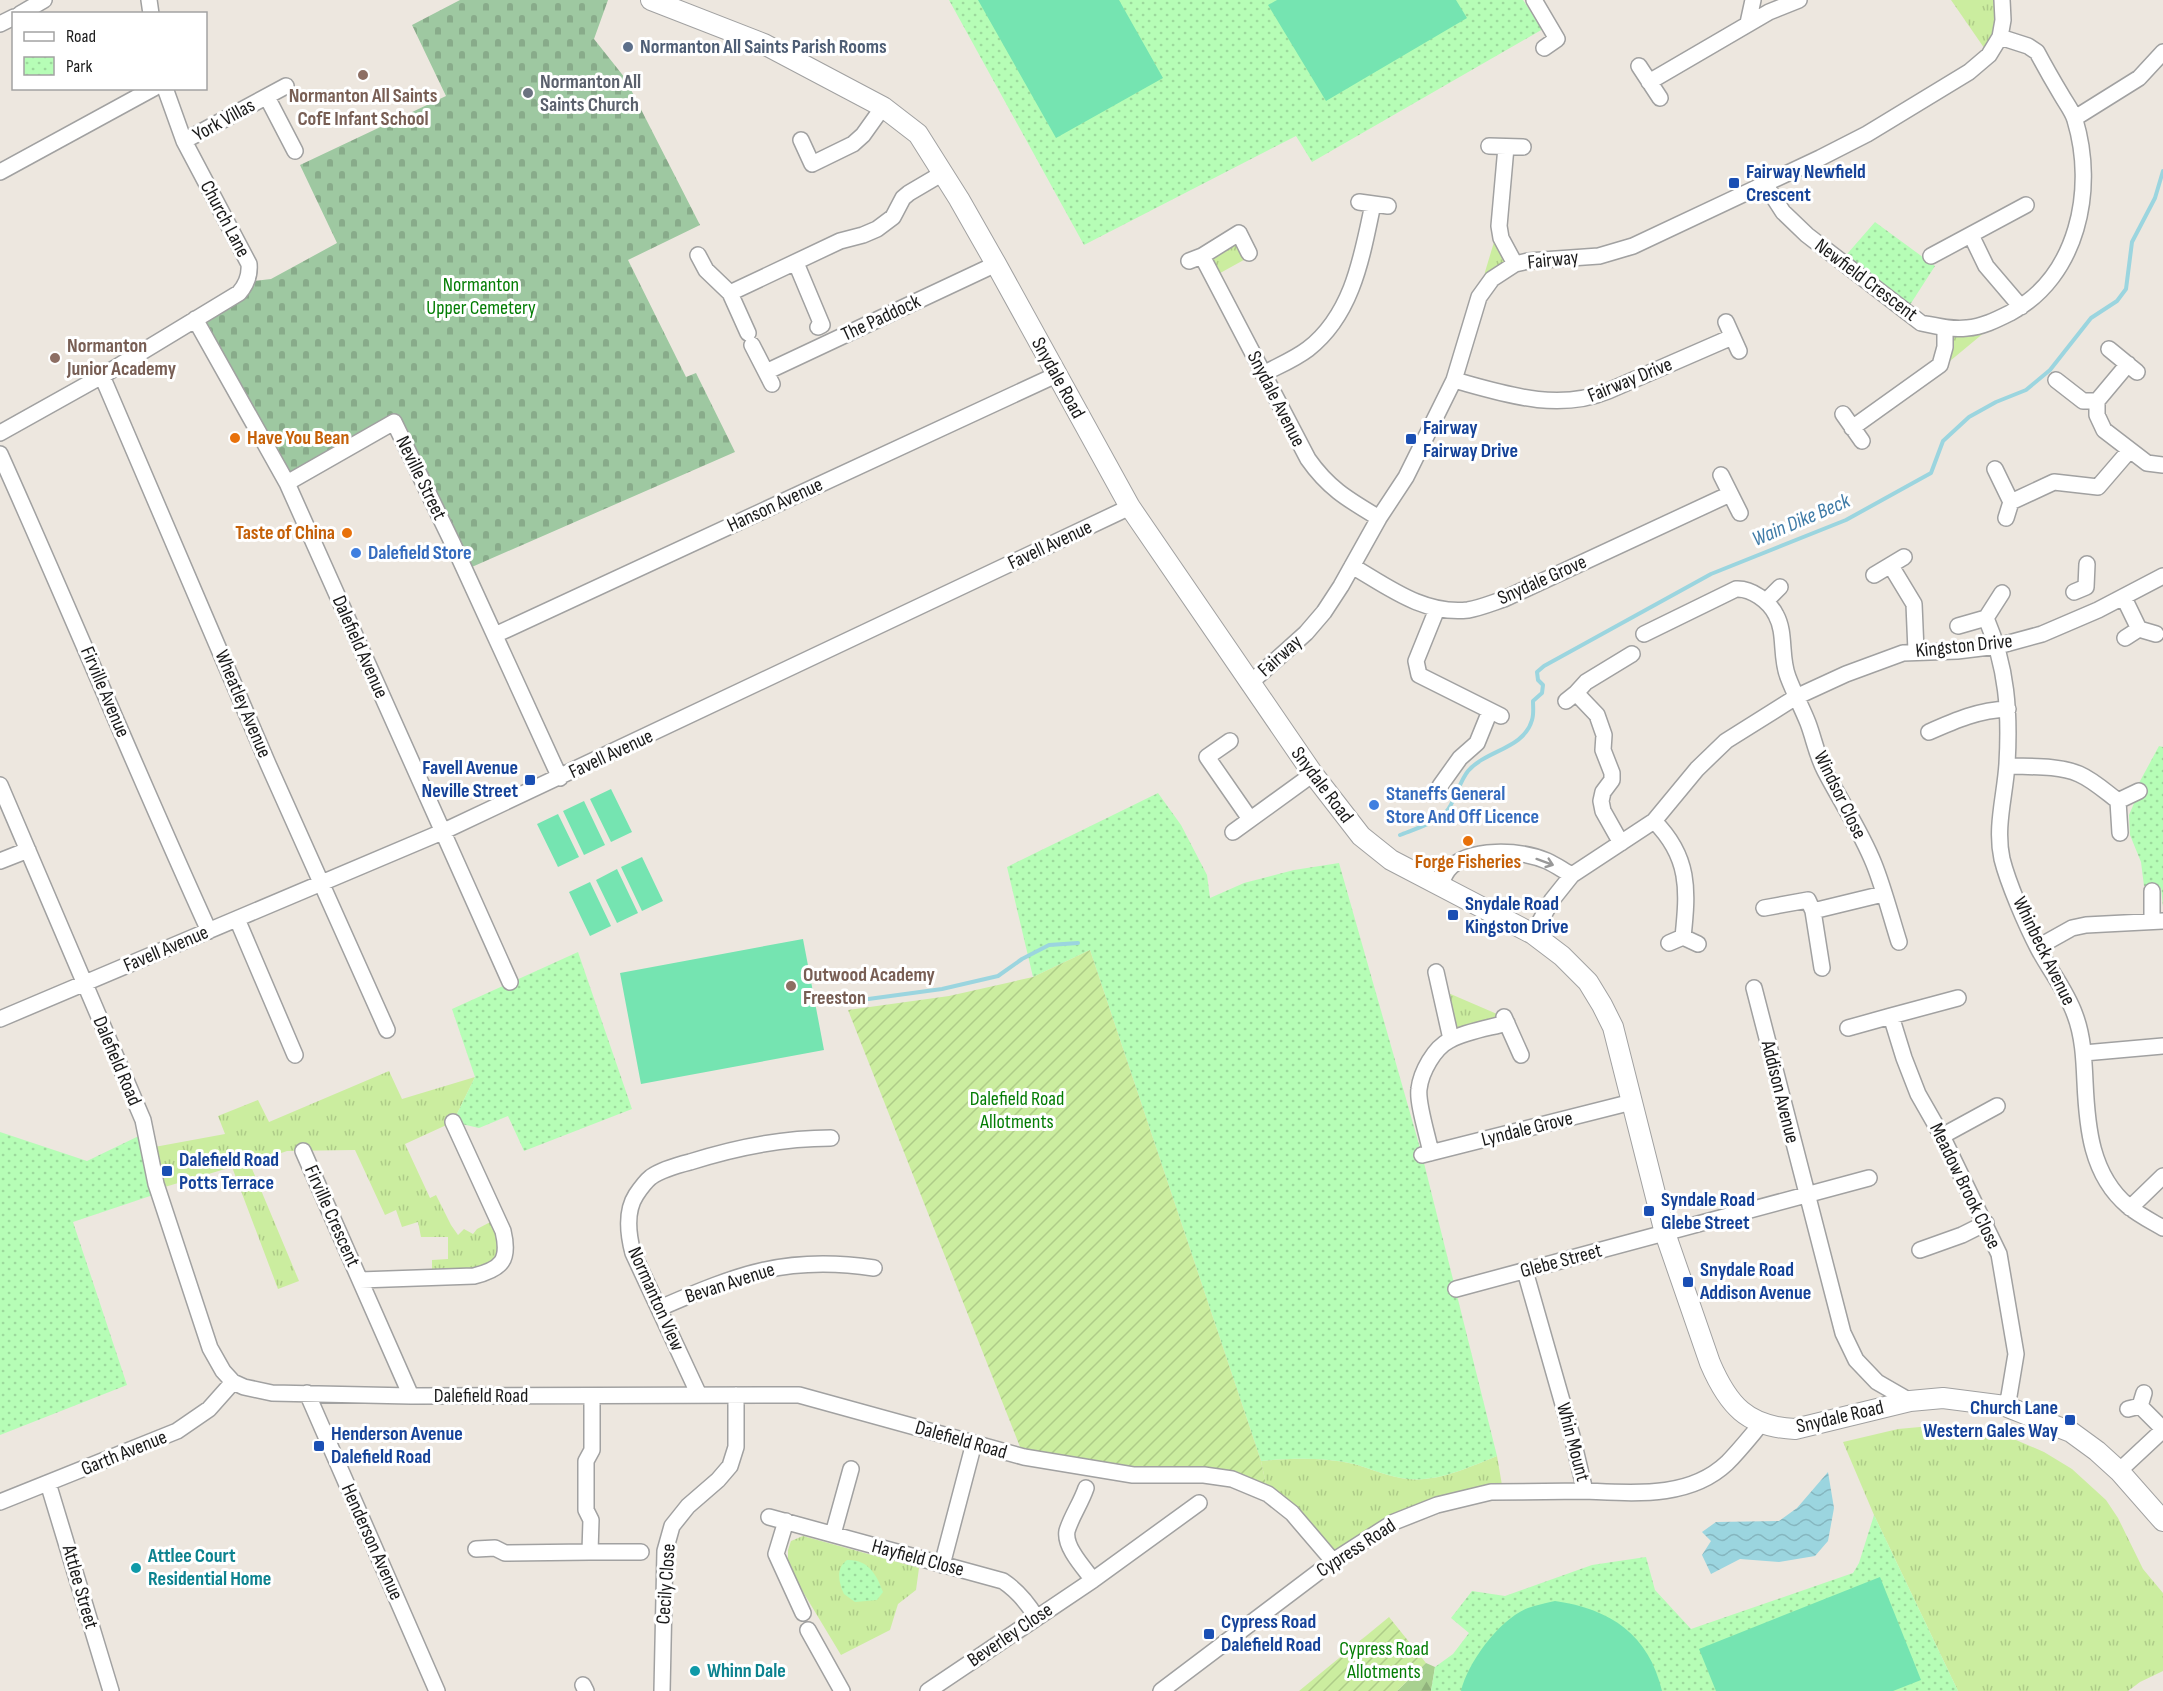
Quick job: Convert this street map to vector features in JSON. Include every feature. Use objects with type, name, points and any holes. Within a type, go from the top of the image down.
[{"type":"street","points":[[23,12],[44,0]]},
{"type":"street","name":"Snydale Road","points":[[651,0],[764,44],[883,106],[918,134],[996,264],[1130,507],[1249,684],[1313,774],[1361,836],[1391,860],[1533,934],[1562,956],[1588,982],[1613,1027],[1665,1233],[1716,1378],[1732,1403],[1743,1414],[1761,1424],[1778,1429],[1795,1430],[1910,1401],[1943,1398],[2006,1406]]},
{"type":"street","points":[[1534,0],[1557,39],[1544,48]]},
{"type":"street","points":[[1748,23],[1752,0]]},
{"type":"street","points":[[1649,82],[1748,23],[1799,0]]},
{"type":"street","points":[[2000,37],[2003,20],[2002,0]]},
{"type":"street","name":"Newfield Crescent","points":[[1765,184],[1783,212],[1807,235],[1922,323],[1945,328],[1968,328],[1992,322],[2021,307],[2044,288],[2063,263],[2078,222],[2084,185],[2082,155],[2075,118],[2037,52],[2028,46],[2000,37]]},
{"type":"street","name":"Fairway","points":[[1249,684],[1306,633],[1324,612],[1406,477],[1454,380],[1479,297],[1492,279],[1515,264],[1528,261],[1599,256],[1617,252],[1765,184],[1867,134],[1918,104],[1981,63],[2000,37]]},
{"type":"street","points":[[2075,118],[2139,78],[2163,52]]},
{"type":"street","points":[[1639,66],[1660,98]]},
{"type":"street","name":"York Villas","points":[[184,141],[286,86]]},
{"type":"street","points":[[0,172],[150,90]]},
{"type":"street","name":"Church Lane","points":[[0,433],[102,376],[239,293],[246,282],[250,271],[249,264],[184,141],[166,90]]},
{"type":"street","name":"York Villas","points":[[264,98],[268,99],[295,151]]},
{"type":"street","points":[[801,140],[812,164],[853,144],[863,135],[883,106]]},
{"type":"street","points":[[1489,146],[1523,147]]},
{"type":"street","points":[[1506,147],[1499,226],[1501,238],[1515,264]]},
{"type":"street","points":[[698,255],[706,270],[730,293],[840,241],[863,235],[886,223],[893,217],[903,198],[943,173]]},
{"type":"street","points":[[1263,374],[1308,349],[1328,328],[1343,307],[1360,264],[1373,204]]},
{"type":"street","points":[[1931,256],[2026,205]]},
{"type":"street","name":"Snydale Avenue","points":[[1249,253],[1239,233],[1195,258],[1263,374],[1308,459],[1321,478],[1340,495],[1379,518]]},
{"type":"street","points":[[1971,235],[1986,266],[2021,307]]},
{"type":"street","points":[[796,263],[822,325],[818,327]]},
{"type":"street","name":"The Paddock","points":[[730,293],[769,378],[996,264]]},
{"type":"street","name":"Dalefield Avenue","points":[[195,319],[287,483],[510,982]]},
{"type":"street","points":[[1852,428],[1940,364],[1945,347],[1945,328]]},
{"type":"street","name":"Fairway Drive","points":[[1454,380],[1507,394],[1547,401],[1576,401],[1608,391],[1729,329],[1739,351]]},
{"type":"street","points":[[2056,380],[2083,401],[2097,401],[2133,368],[2109,349]]},
{"type":"street","name":"Hanson Avenue","points":[[495,635],[1056,375]]},
{"type":"street","name":"Wheatley Avenue","points":[[102,376],[268,764],[387,1030]]},
{"type":"street","points":[[2097,401],[2097,414],[2104,430],[2146,463],[2163,465]]},
{"type":"street","points":[[1843,414],[1862,441]]},
{"type":"street","name":"Neville Street","points":[[287,483],[394,422],[560,778]]},
{"type":"street","points":[[2011,502],[2054,482],[2098,487],[2129,451]]},
{"type":"street","name":"Firville Avenue","points":[[0,454],[209,931]]},
{"type":"street","points":[[1995,470],[2011,502],[2006,518]]},
{"type":"street","points":[[1721,475],[1740,513]]},
{"type":"street","name":"Snydale Grove","points":[[1352,566],[1404,596],[1437,609],[1469,609],[1504,598],[1730,494]]},
{"type":"street","name":"Favell Avenue","points":[[0,1019],[442,832],[1130,507]]},
{"type":"street","points":[[1874,575],[1897,562],[1914,604],[1916,651]]},
{"type":"street","points":[[2087,564],[2080,590],[2098,610]]},
{"type":"street","name":"Kingston Drive","points":[[1533,934],[1552,900],[1572,875],[1654,821],[1697,770],[1726,741],[1796,697],[1872,663],[1903,653],[1957,651],[1998,646],[2042,634],[2124,598],[2163,576]]},
{"type":"street","points":[[1766,601],[1780,587]]},
{"type":"street","points":[[1644,634],[1736,589],[1743,589],[1766,601],[1780,622],[1784,667],[1796,697]]},
{"type":"street","points":[[1958,627],[1986,618],[2002,593]]},
{"type":"street","points":[[2124,598],[2139,629],[2156,634]]},
{"type":"street","points":[[1437,609],[1416,661],[1419,675],[1495,714],[1477,743],[1460,758],[1440,786]]},
{"type":"street","name":"Whinbeck Avenue","points":[[1986,618],[1998,646],[2008,709],[2007,766],[1999,836],[2002,859],[2038,947],[2069,999],[2078,1023],[2084,1053],[2087,1117],[2096,1159],[2113,1191],[2130,1208],[2163,1228]]},
{"type":"street","points":[[2125,638],[2139,629]]},
{"type":"street","points":[[1621,843],[1603,811],[1601,801],[1603,792],[1612,780],[1612,773],[1603,750],[1604,735],[1597,715],[1571,697],[1586,682],[1632,654]]},
{"type":"street","name":"Windsor Close","points":[[1796,697],[1823,769],[1859,831],[1874,864],[1899,942]]},
{"type":"street","points":[[1929,732],[1949,730],[1966,715],[2008,709]]},
{"type":"street","points":[[1230,741],[1207,757],[1250,819]]},
{"type":"street","points":[[2007,766],[2061,769],[2078,773],[2094,782],[2118,801],[2120,833]]},
{"type":"street","points":[[1233,832],[1313,774]]},
{"type":"street","name":"Dalefield Road","points":[[0,785],[143,1120],[156,1184],[210,1348],[223,1371],[233,1382],[265,1392],[411,1396],[799,1395],[1024,1457],[1133,1475],[1204,1475],[1232,1479],[1268,1494],[1292,1513],[1333,1561]]},
{"type":"street","points":[[2118,801],[2139,791]]},
{"type":"street","points":[[1654,821],[1675,845],[1686,886],[1687,902],[1676,940],[1698,944]]},
{"type":"street","points":[[0,861],[28,850]]},
{"type":"street","points":[[1440,887],[1448,870],[1461,860],[1480,852],[1510,853],[1546,861],[1572,875]]},
{"type":"street","points":[[2038,947],[2072,928],[2086,925],[2157,921],[2152,891]]},
{"type":"street","points":[[1813,911],[1883,894]]},
{"type":"street","points":[[1764,908],[1808,900],[1813,911],[1822,968]]},
{"type":"street","points":[[237,919],[295,1055]]},
{"type":"street","points":[[1442,977],[1451,1039],[1506,1020],[1521,1054]]},
{"type":"street","name":"Addison Avenue","points":[[1754,988],[1843,1334],[1856,1360],[1877,1382],[1910,1401]]},
{"type":"street","points":[[1848,1028],[1959,998]]},
{"type":"street","name":"Meadow Brook Close","points":[[1891,1016],[1910,1077],[2000,1254],[2016,1354],[2006,1406]]},
{"type":"street","name":"Lyndale Grove","points":[[1451,1039],[1442,1045],[1433,1056],[1422,1078],[1419,1091],[1426,1154],[1632,1102]]},
{"type":"street","points":[[2084,1053],[2163,1046]]},
{"type":"street","points":[[1942,1136],[1997,1106]]},
{"type":"street","name":"Firville Crescent","points":[[360,1280],[474,1276],[488,1273],[500,1266],[506,1256],[503,1231],[453,1122]]},
{"type":"street","name":"Normanton View","points":[[699,1395],[633,1253],[628,1234],[629,1215],[635,1196],[652,1177],[690,1161],[748,1145],[779,1140],[831,1138]]},
{"type":"street","name":"Firville Crescent","points":[[303,1151],[411,1396]]},
{"type":"street","points":[[2130,1208],[2163,1176]]},
{"type":"street","points":[[1665,1233],[1869,1178]]},
{"type":"street","points":[[1920,1250],[1962,1235],[1986,1223]]},
{"type":"street","name":"Glebe Street","points":[[1456,1289],[1665,1233]]},
{"type":"street","name":"Bevan Avenue","points":[[660,1308],[720,1282],[786,1265],[820,1262],[874,1268]]},
{"type":"street","name":"Whin Mount","points":[[1525,1271],[1572,1436],[1585,1491],[1668,1491],[1690,1486],[1726,1464],[1761,1424]]},
{"type":"street","name":"Garth Avenue","points":[[0,1502],[177,1431],[209,1409],[233,1382]]},
{"type":"street","name":"Henderson Avenue","points":[[307,1393],[437,1691]]},
{"type":"street","name":"Cecily Close","points":[[662,1691],[665,1551],[672,1526],[688,1506],[718,1480],[730,1466],[736,1446],[736,1395]]},
{"type":"street","points":[[590,1552],[591,1521],[586,1510],[586,1461],[592,1450],[592,1396]]},
{"type":"street","points":[[2120,1471],[2163,1430],[2137,1403]]},
{"type":"street","points":[[2006,1406],[2071,1432],[2097,1451],[2120,1471],[2163,1521]]},
{"type":"street","points":[[942,1564],[974,1443]]},
{"type":"street","points":[[832,1534],[840,1482],[850,1468]]},
{"type":"street","name":"Attlee Street","points":[[48,1483],[111,1691]]},
{"type":"street","points":[[1086,1488],[1067,1533],[1069,1545],[1093,1580]]},
{"type":"street","name":"Cypress Road","points":[[1161,1691],[1333,1561],[1394,1522],[1437,1505],[1503,1491],[1585,1491]]},
{"type":"street","name":"Beverley Close","points":[[928,1691],[1093,1580],[1199,1503]]},
{"type":"street","name":"Hayfield Close","points":[[769,1517],[1003,1581],[1020,1594],[1036,1617]]},
{"type":"street","points":[[786,1521],[776,1554],[803,1613]]},
{"type":"street","points":[[476,1549],[495,1548],[505,1553],[641,1552]]},
{"type":"street","points":[[808,1630],[842,1691]]},
{"type":"green space","name":"Normanton Upper Cemetery","points":[[460,0],[608,0],[594,39],[625,78],[700,225],[628,260],[686,377],[696,373],[735,452],[465,570],[394,422],[287,483],[195,319],[246,282],[271,279],[337,243],[300,165],[446,96],[412,25]]},
{"type":"green space","points":[[949,0],[1523,0],[1543,29],[1312,162],[1296,136],[1084,245]]},
{"type":"green space","points":[[978,0],[1119,0],[1163,78],[1056,138]]},
{"type":"green space","points":[[1277,0],[1456,0],[1467,18],[1326,101],[1268,5]]},
{"type":"green space","points":[[1951,0],[2002,0],[1989,55]]},
{"type":"green space","points":[[1875,222],[1935,266],[1906,311],[1841,261]]},
{"type":"green space","points":[[1497,232],[1515,264],[1483,289],[1485,272]]},
{"type":"green space","points":[[1239,233],[1251,256],[1213,277],[1202,256]]},
{"type":"green space","points":[[1991,327],[1944,366],[1945,328]]},
{"type":"green space","points":[[2159,746],[2163,747],[2163,907],[2161,888],[2156,885],[2144,886],[2141,862],[2130,835],[2129,815],[2135,801],[2145,795],[2139,783]]},
{"type":"green space","points":[[611,789],[632,832],[611,842],[590,799]]},
{"type":"green space","points":[[1158,793],[1181,825],[1207,875],[1210,898],[1244,883],[1294,870],[1339,863],[1422,1155],[1497,1456],[1454,1473],[1420,1479],[1394,1477],[1354,1464],[1331,1460],[1261,1461],[1090,950],[1033,977],[1007,867]]},
{"type":"green space","points":[[584,801],[605,845],[584,855],[563,811]]},
{"type":"green space","points":[[558,814],[579,857],[558,867],[537,824]]},
{"type":"green space","points":[[642,857],[663,901],[642,911],[621,867]]},
{"type":"green space","points":[[617,869],[638,913],[617,923],[596,880]]},
{"type":"green space","points":[[590,882],[611,926],[590,936],[569,892]]},
{"type":"green space","points":[[803,939],[824,1050],[641,1084],[620,973]]},
{"type":"green space","name":"Dalefield Road Allotments","points":[[1090,950],[1261,1461],[1268,1494],[1232,1479],[1024,1457],[848,1010],[949,996],[1033,977]]},
{"type":"green space","points":[[578,952],[632,1109],[524,1151],[508,1116],[479,1128],[453,1122],[475,1077],[452,1009]]},
{"type":"green space","points":[[1439,989],[1504,1017],[1451,1039]]},
{"type":"green space","points":[[389,1071],[402,1099],[475,1077],[453,1122],[405,1144],[430,1198],[436,1195],[458,1235],[464,1229],[473,1234],[477,1229],[498,1218],[500,1266],[432,1277],[432,1260],[448,1259],[448,1237],[421,1237],[418,1222],[402,1227],[396,1210],[385,1215],[355,1150],[287,1151],[250,1164],[299,1281],[278,1289],[232,1167],[158,1189],[149,1148],[225,1134],[218,1116],[258,1100],[269,1122]]},
{"type":"green space","points":[[0,1132],[87,1161],[145,1133],[159,1193],[73,1222],[127,1385],[0,1435]]},
{"type":"green space","points":[[1942,1425],[1991,1432],[2044,1452],[2072,1469],[2106,1500],[2118,1518],[2143,1569],[2163,1593],[2163,1671],[2140,1682],[2128,1691],[1958,1691],[1874,1515],[1843,1442],[1898,1429]]},
{"type":"green space","points":[[1497,1456],[1503,1491],[1437,1505],[1333,1561],[1268,1494],[1261,1461],[1331,1460],[1354,1464],[1394,1477],[1420,1479],[1454,1473]]},
{"type":"green space","points":[[1874,1515],[1958,1691],[1431,1691],[1435,1667],[1453,1654],[1469,1633],[1451,1618],[1472,1591],[1505,1596],[1592,1565],[1646,1557],[1655,1590],[1691,1629],[1853,1573],[1859,1563]]},
{"type":"green space","points":[[803,1536],[919,1568],[916,1590],[898,1604],[890,1630],[841,1655],[788,1567],[788,1550],[791,1541]]},
{"type":"green space","points":[[847,1560],[861,1562],[875,1574],[883,1592],[877,1600],[855,1602],[844,1594],[839,1572]]},
{"type":"green space","points":[[1880,1577],[1921,1680],[1893,1691],[1716,1691],[1699,1649]]},
{"type":"green space","points":[[1555,1601],[1594,1611],[1625,1628],[1648,1654],[1662,1691],[1461,1691],[1470,1667],[1486,1643],[1506,1622],[1528,1608]]},
{"type":"green space","name":"Cypress Road Allotments","points":[[1389,1617],[1426,1663],[1397,1691],[1299,1691]]},
{"type":"green space","points":[[1426,1663],[1435,1667],[1431,1691],[1397,1691]]},
{"type":"water","points":[[1828,1472],[1834,1508],[1828,1541],[1815,1556],[1779,1562],[1740,1559],[1711,1574],[1702,1555],[1711,1541],[1702,1532],[1716,1522],[1779,1521],[1797,1508]]},
{"type":"waterway","name":"Wain Dike Beck","points":[[1400,835],[1442,816],[1452,804],[1468,771],[1484,758],[1513,743],[1528,730],[1533,718],[1533,701],[1542,693],[1543,685],[1538,680],[1537,672],[1544,666],[1711,574],[1846,520],[1931,473],[1943,441],[1969,417],[1996,402],[2026,390],[2050,370],[2091,318],[2117,301],[2126,289],[2132,242],[2155,198],[2163,171]]},
{"type":"waterway","points":[[839,1003],[942,989],[998,976],[1022,959],[1049,945],[1078,943]]},
{"type":"place","name":"Normanton All Saints Parish Rooms","points":[[628,47]]},
{"type":"place","name":"Normanton All Saints CofE Infant School","points":[[363,75]]},
{"type":"place","name":"Normanton All Saints Church","points":[[528,93]]},
{"type":"place","name":"Fairway Newfield Crescent","points":[[1734,183]]},
{"type":"place","name":"Normanton Junior Academy","points":[[55,358]]},
{"type":"place","name":"Have You Bean","points":[[235,438]]},
{"type":"place","name":"Fairway Fairway Drive","points":[[1411,439]]},
{"type":"place","name":"Taste of China","points":[[347,533]]},
{"type":"place","name":"Dalefield Store","points":[[356,553]]},
{"type":"place","name":"Favell Avenue Neville Street","points":[[530,780]]},
{"type":"place","name":"Staneffs General Store And Off Licence","points":[[1374,805]]},
{"type":"place","name":"Forge Fisheries","points":[[1468,841]]},
{"type":"place","name":"Snydale Road Kingston Drive","points":[[1453,915]]},
{"type":"place","name":"Outwood Academy Freeston","points":[[791,986]]},
{"type":"place","name":"Dalefield Road Potts Terrace","points":[[167,1171]]},
{"type":"place","name":"Syndale Road Glebe Street","points":[[1649,1211]]},
{"type":"place","name":"Snydale Road Addison Avenue","points":[[1688,1282]]},
{"type":"place","name":"Church Lane Western Gales Way","points":[[2070,1420]]},
{"type":"place","name":"Henderson Avenue Dalefield Road","points":[[319,1446]]},
{"type":"place","name":"Attlee Court Residential Home","points":[[136,1568]]},
{"type":"place","name":"Cypress Road Dalefield Road","points":[[1209,1634]]},
{"type":"place","name":"Whinn Dale","points":[[695,1671]]}]
